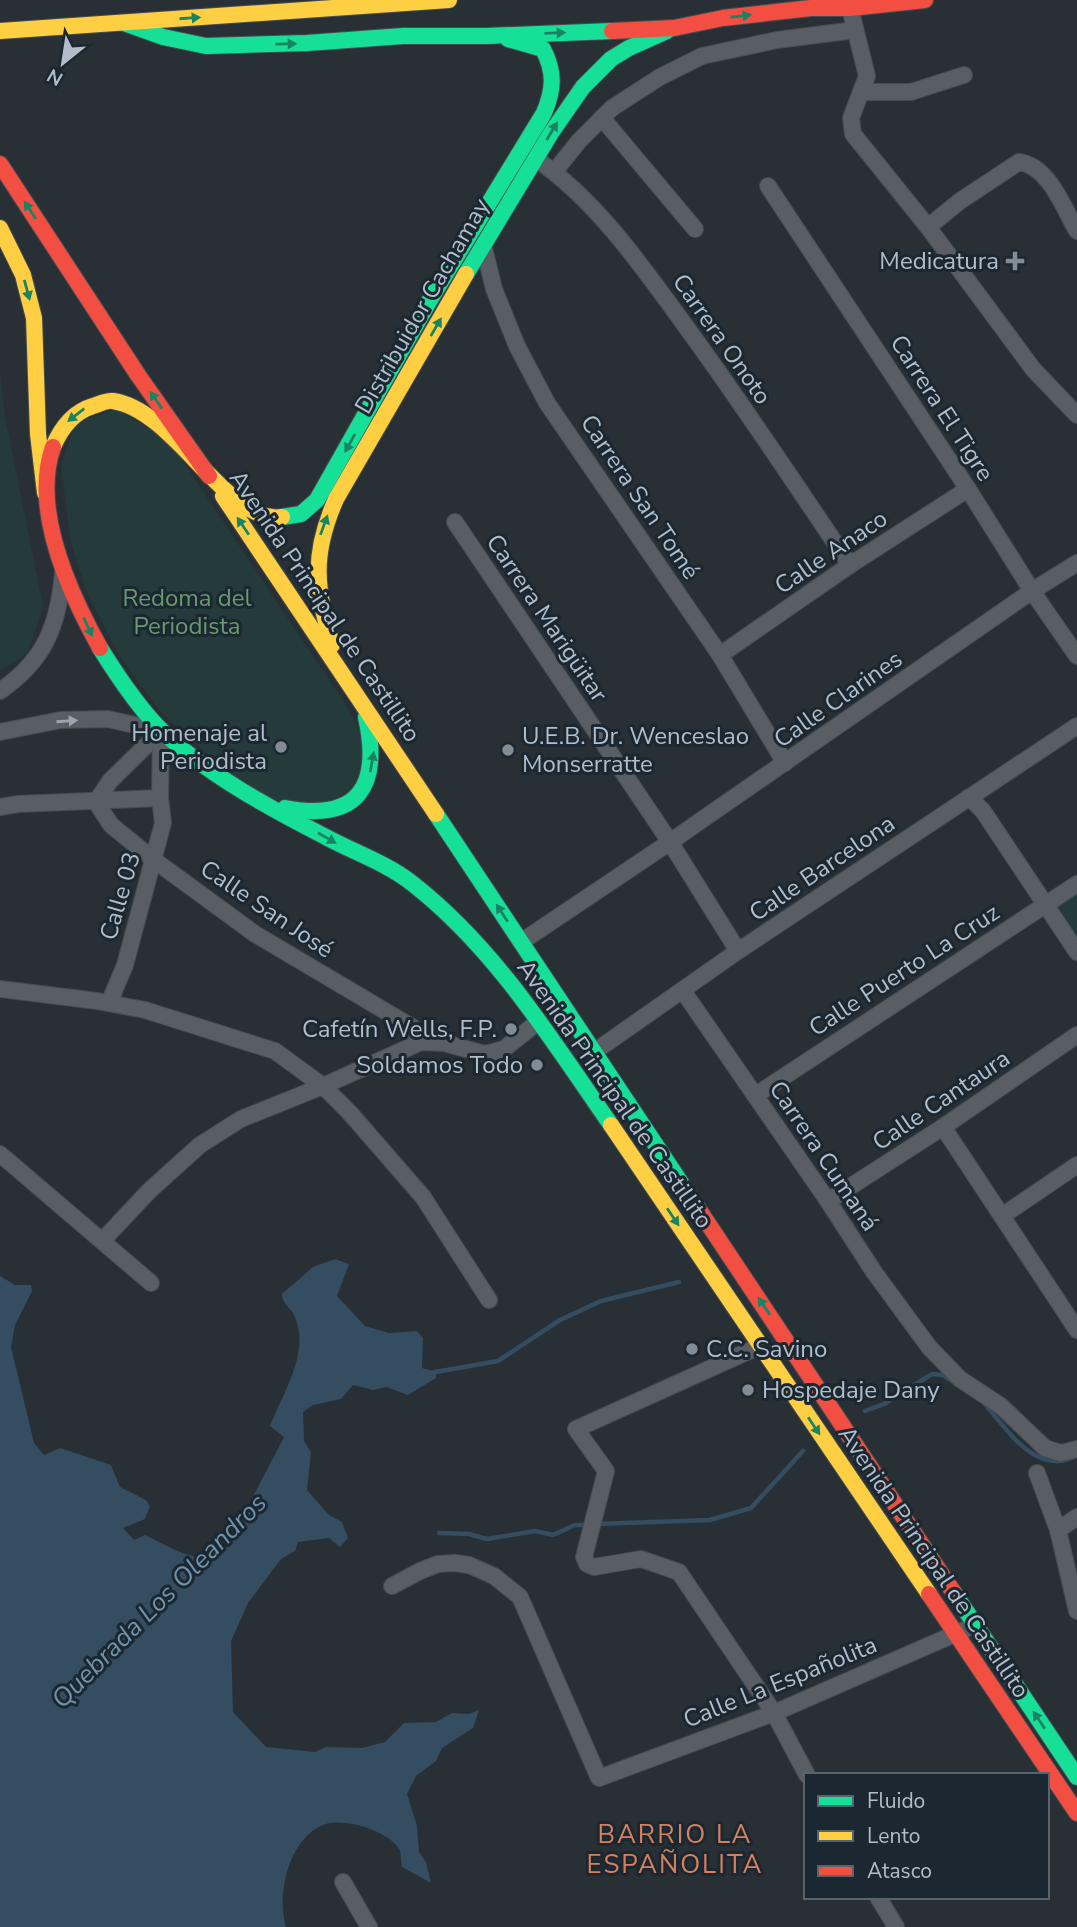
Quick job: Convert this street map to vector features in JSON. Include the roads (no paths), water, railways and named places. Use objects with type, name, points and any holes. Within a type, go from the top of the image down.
[{"type":"main road","points":[[0,31],[449,0]]},
{"type":"main road","name":"Distribuidor Cachamay","points":[[124,23],[163,37],[206,46],[307,43],[403,36],[487,36],[674,28],[723,18],[811,8],[850,8],[925,0]]},
{"type":"main road","name":"Distribuidor Cachamay","points":[[337,663],[319,587],[316,556],[322,527],[335,499],[483,244],[559,120],[594,74],[622,51],[674,28]]},
{"type":"main road","name":"Distribuidor Cachamay","points":[[209,476],[244,505],[263,516],[279,518],[299,514],[317,500],[431,298],[539,123],[554,86],[553,65],[542,49],[519,40],[487,36]]},
{"type":"main road","points":[[0,163],[138,375],[209,476]]},
{"type":"main road","points":[[0,228],[23,275],[34,318],[38,434],[45,493]]},
{"type":"main road","points":[[45,493],[49,460],[56,438],[67,422],[96,402],[127,402],[143,411],[209,476]]},
{"type":"main road","name":"Avenida Principal de Castillito","points":[[209,476],[337,663],[976,1625],[1075,1769]]},
{"type":"main road","name":"Avenida Principal de Castillito","points":[[45,493],[64,568],[96,643],[117,676],[161,731],[222,777],[260,800],[339,845],[405,878],[469,934],[498,964],[1077,1813]]},
{"type":"main road","points":[[260,800],[298,812],[320,814],[338,810],[355,800],[364,789],[374,752],[370,730],[365,714],[337,663]]},
{"type":"street","points":[[850,8],[867,76],[850,118],[853,134],[928,227],[1033,369],[1077,415]]},
{"type":"street","points":[[555,172],[579,141],[612,108],[651,83],[702,56],[777,40],[855,30]]},
{"type":"street","points":[[861,92],[911,92],[964,75]]},
{"type":"street","points":[[602,118],[695,229]]},
{"type":"street","name":"Carrera Onoto","points":[[536,159],[555,172],[628,246],[700,345],[850,565]]},
{"type":"street","points":[[928,227],[960,201],[1019,162],[1032,164],[1046,177],[1077,231]]},
{"type":"street","name":"Carrera El Tigre","points":[[768,186],[1077,656]]},
{"type":"street","name":"Carrera San Tomé","points":[[483,244],[494,289],[517,346],[547,403],[720,655],[785,763]]},
{"type":"street","name":"Calle Anaco","points":[[720,655],[850,565],[968,489]]},
{"type":"street","name":"Carrera Marigüitar","points":[[454,522],[670,842],[738,951]]},
{"type":"street","name":"Calle Clarines","points":[[521,942],[1032,591],[1077,563]]},
{"type":"street","points":[[0,691],[21,676],[39,655],[53,628],[64,568]]},
{"type":"street","points":[[0,732],[61,720],[108,719],[161,731]]},
{"type":"street","name":"Calle Barcelona","points":[[594,1052],[738,951],[1077,726]]},
{"type":"street","points":[[96,802],[110,781],[161,731]]},
{"type":"street","name":"Calle 03","points":[[109,1003],[125,965],[163,823],[160,798],[161,731]]},
{"type":"street","points":[[969,797],[984,811],[1076,948]]},
{"type":"street","points":[[0,807],[160,798]]},
{"type":"street","name":"Calle San José","points":[[96,802],[111,825],[154,860],[255,934],[412,1027],[421,1042]]},
{"type":"street","name":"Calle Puerto La Cruz","points":[[756,1095],[1077,884]]},
{"type":"street","points":[[0,989],[145,1010],[275,1051],[323,1086],[351,1113],[423,1197],[489,1300]]},
{"type":"street","name":"Carrera Cumaná","points":[[683,991],[874,1272],[929,1347],[960,1379],[1002,1406],[1045,1448],[1061,1453],[1077,1449]]},
{"type":"street","points":[[103,1240],[149,1191],[200,1145],[241,1119],[421,1042],[444,1043],[485,1054],[503,1049],[539,1021]]},
{"type":"street","name":"Calle Cantaura","points":[[828,1201],[943,1127],[1077,1035]]},
{"type":"street","points":[[943,1127],[1077,1330]]},
{"type":"street","points":[[0,1154],[151,1283]]},
{"type":"street","points":[[1002,1216],[1077,1165]]},
{"type":"street","points":[[760,1346],[576,1429],[607,1471],[584,1557],[587,1564],[594,1567],[641,1559],[679,1573],[774,1713],[806,1773]]},
{"type":"street","points":[[1037,1472],[1058,1530],[1077,1611]]},
{"type":"street","points":[[1058,1530],[1077,1517]]},
{"type":"street","name":"Calle La Españolita","points":[[392,1586],[438,1564],[455,1563],[468,1565],[494,1576],[520,1597],[599,1778],[774,1713],[976,1625]]},
{"type":"street","points":[[343,1882],[369,1927]]},
{"type":"street","points":[[879,1899],[890,1925]]},
{"type":"water","points":[[335,1259],[349,1264],[337,1296],[365,1326],[389,1333],[417,1331],[423,1338],[422,1368],[436,1372],[436,1378],[408,1395],[386,1387],[373,1390],[353,1385],[341,1399],[313,1405],[303,1412],[304,1441],[311,1452],[307,1490],[329,1515],[342,1522],[348,1538],[340,1547],[329,1538],[298,1542],[295,1551],[281,1559],[248,1603],[231,1641],[233,1712],[266,1747],[315,1752],[326,1747],[362,1748],[385,1742],[404,1723],[436,1722],[452,1713],[469,1714],[479,1710],[473,1728],[442,1748],[436,1761],[416,1776],[407,1794],[417,1826],[419,1852],[426,1862],[431,1883],[402,1867],[400,1851],[378,1832],[355,1825],[334,1823],[313,1831],[294,1853],[288,1868],[283,1899],[286,1927],[0,1927],[0,1276],[15,1285],[31,1285],[32,1291],[15,1325],[11,1347],[34,1443],[44,1455],[60,1448],[111,1465],[120,1487],[146,1500],[150,1506],[145,1519],[123,1528],[134,1540],[145,1535],[188,1555],[210,1557],[220,1553],[228,1545],[284,1437],[270,1426],[293,1373],[299,1331],[295,1317],[282,1294],[313,1267]]},
{"type":"waterway","name":"Quebrada Los Oleandros","points":[[430,1373],[498,1361],[560,1320],[601,1301],[679,1282]]},
{"type":"waterway","points":[[865,1411],[884,1404],[932,1374],[943,1375],[953,1382]]},
{"type":"waterway","points":[[984,1403],[1013,1437],[1035,1455],[1062,1461],[1076,1456]]},
{"type":"waterway","points":[[596,1524],[710,1520],[751,1508],[803,1451]]},
{"type":"waterway","points":[[439,1533],[469,1534],[487,1539],[535,1531],[553,1535],[575,1525],[588,1525]]},
{"type":"place","name":"Medicatura","points":[[1015,261]]},
{"type":"place","name":"Homenaje al Periodista","points":[[281,747]]},
{"type":"place","name":"U.E.B. Dr. Wenceslao Monserratte","points":[[508,750]]},
{"type":"place","name":"Cafetín Wells, F.P.","points":[[511,1029]]},
{"type":"place","name":"Soldamos Todo","points":[[537,1065]]},
{"type":"place","name":"C.C. Savino","points":[[692,1349]]},
{"type":"place","name":"Hospedaje Dany","points":[[748,1390]]},
{"type":"district","name":"BARRIO LA ESPAÑOLITA","points":[[675,1849]]},
{"type":"park label","name":"Redoma del Periodista","points":[[187,612]]}]
